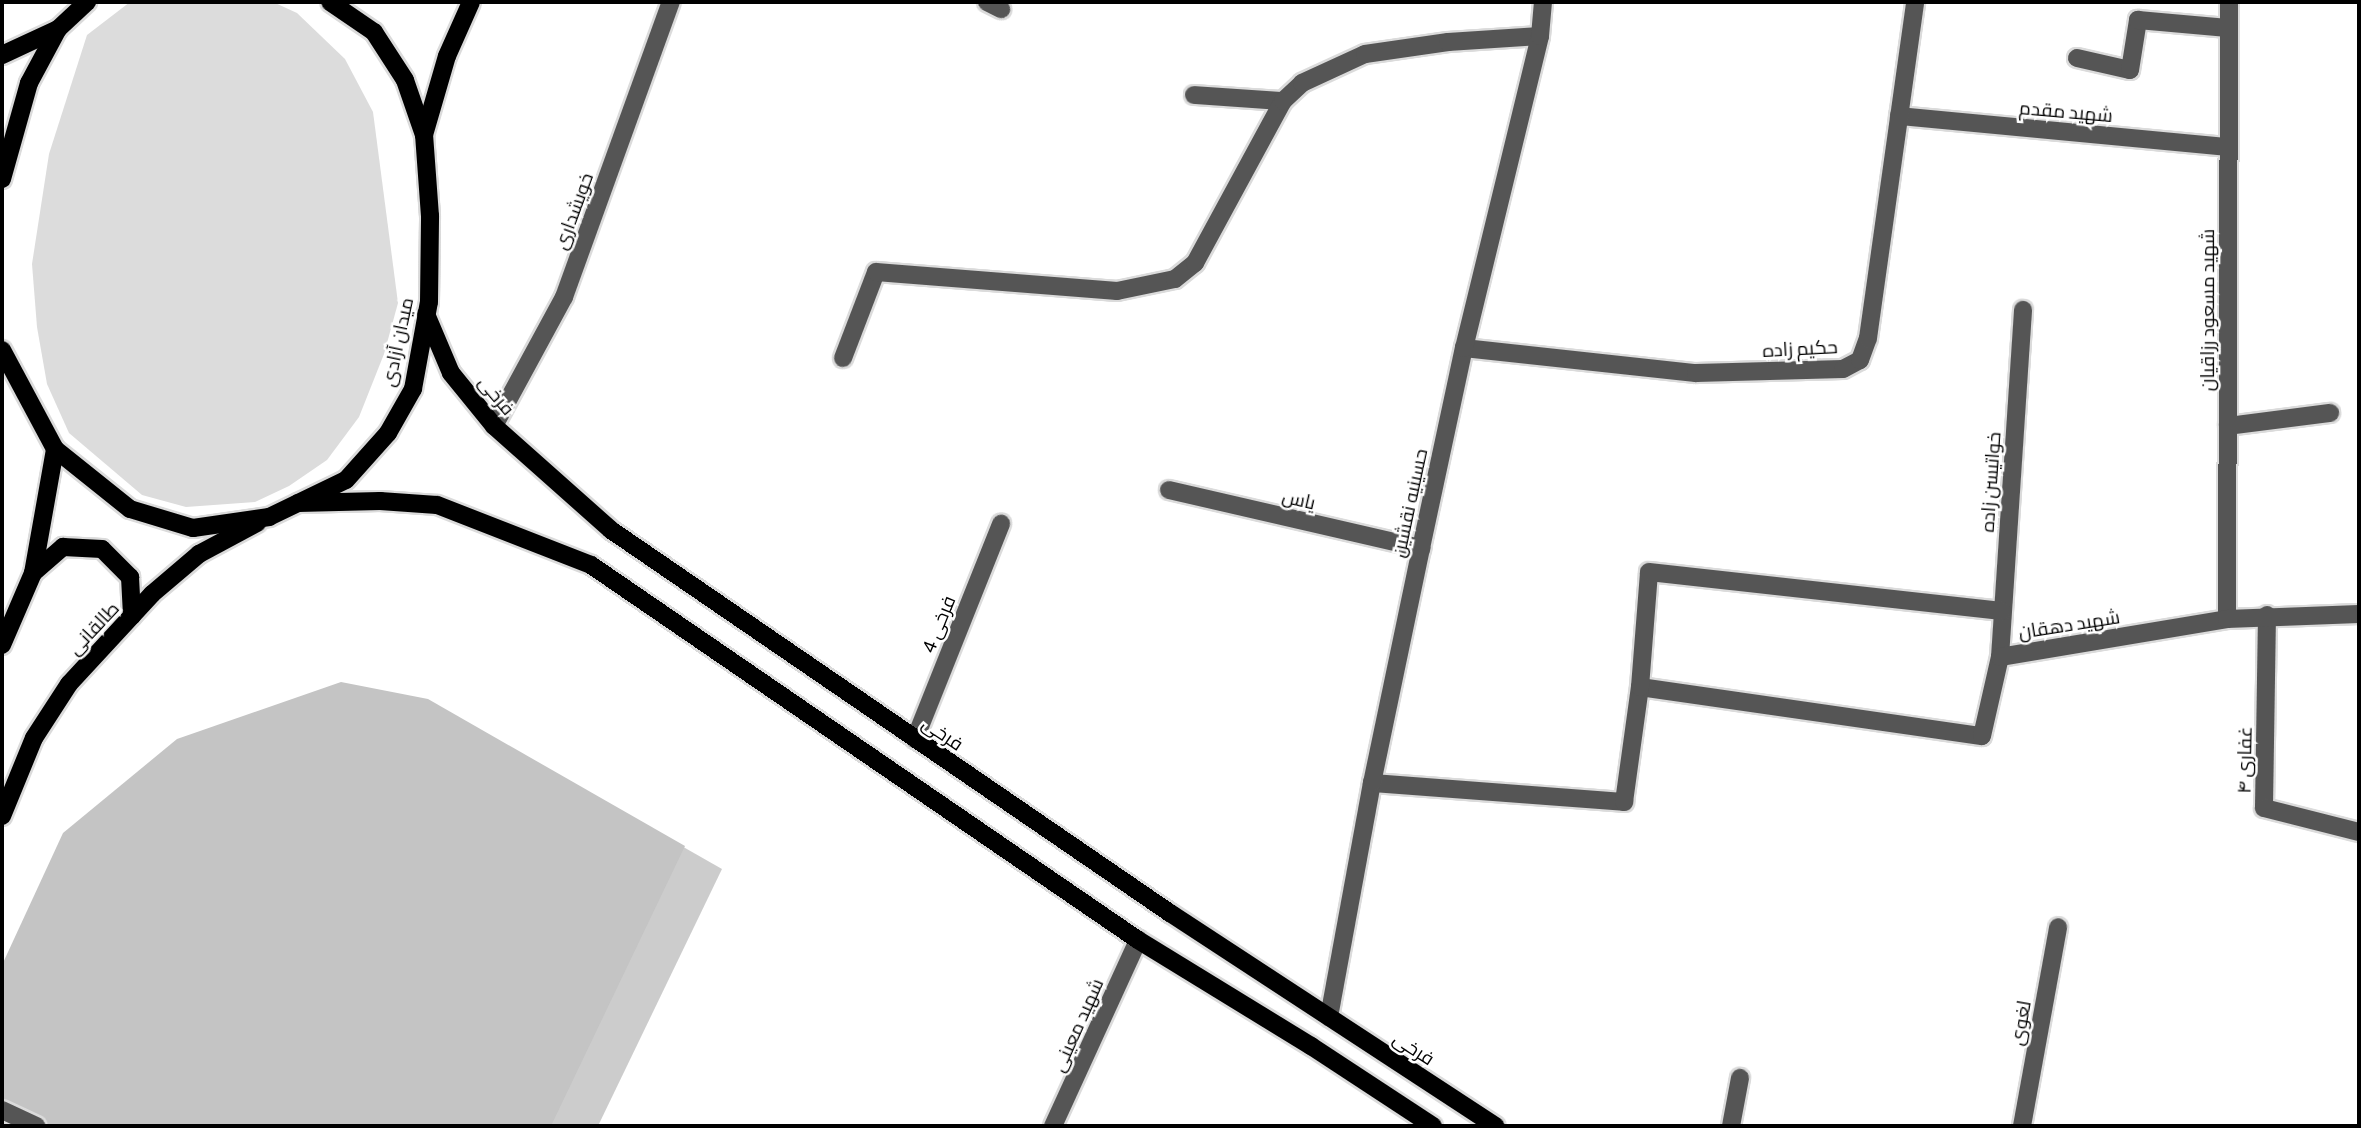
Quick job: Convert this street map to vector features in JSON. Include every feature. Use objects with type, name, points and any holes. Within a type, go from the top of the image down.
[{"type":"main road","points":[[2,55],[58,29],[87,2]]},
{"type":"main road","name":"میدان آزادی","points":[[2,350],[55,449],[130,509],[194,528],[270,517],[345,480],[388,433],[413,389],[429,302],[429,216],[424,135],[405,80],[374,32],[330,2]]},
{"type":"main road","points":[[424,135],[447,56],[471,2]]},
{"type":"main road","points":[[2,179],[29,83],[58,29]]},
{"type":"main road","name":"فرخی","points":[[426,314],[452,373],[494,426],[611,530],[915,739],[1496,1126]]},
{"type":"main road","points":[[2,645],[33,573],[55,449]]},
{"type":"main road","points":[[298,503],[380,501],[437,505],[591,565],[1138,940],[1311,1046],[1433,1126]]},
{"type":"main road","name":"طالقانی","points":[[2,816],[34,738],[69,684],[152,594],[199,554],[270,517]]},
{"type":"main road","points":[[33,573],[63,547],[102,549],[130,577],[132,616]]},
{"type":"street","name":"خویشداری","points":[[494,426],[564,297],[671,2]]},
{"type":"street","name":"حسینیه نقشین","points":[[1329,1017],[1372,783],[1421,548],[1464,348],[1540,36],[1544,2]]},
{"type":"street","name":"حکیم زاده","points":[[1464,348],[1696,373],[1843,369],[1860,359],[1868,338],[1914,2]]},
{"type":"street","name":"شهید مسعود رزاقیان","points":[[2227,619],[2228,2]]},
{"type":"street","points":[[2077,58],[2130,70],[2138,20],[2228,28]]},
{"type":"street","points":[[843,358],[876,272],[1117,290],[1175,279],[1195,263],[1283,101],[1302,83],[1366,54],[1448,42],[1540,36]]},
{"type":"street","points":[[1194,95],[1283,101]]},
{"type":"street","name":"شهید مقدم","points":[[1899,116],[2228,147]]},
{"type":"street","name":"خواتیسن زاده","points":[[2000,657],[2023,310]]},
{"type":"street","points":[[2228,426],[2330,413]]},
{"type":"street","name":"یاس","points":[[1169,490],[1421,548]]},
{"type":"street","name":"فرخی 4","points":[[915,739],[1001,524]]},
{"type":"street","points":[[1372,783],[1624,802],[1640,687],[1649,572],[2002,611]]},
{"type":"street","name":"شهید دهقان","points":[[1640,687],[1982,736],[2000,657],[2227,619],[2267,615],[2359,614]]},
{"type":"street","name":"غفاری ۴","points":[[2267,615],[2264,808],[2359,832]]},
{"type":"street","name":"لغوی","points":[[2022,1126],[2058,927]]},
{"type":"street","name":"شهید معینی","points":[[1053,1126],[1138,940]]},
{"type":"street","points":[[1731,1126],[1740,1078]]},
{"type":"street","points":[[2,1110],[37,1126]]},
{"type":"shaded area","points":[[130,2],[273,2],[297,13],[345,59],[373,112],[398,303],[384,354],[359,417],[327,460],[289,486],[255,502],[186,507],[142,495],[69,433],[47,384],[37,327],[32,264],[49,154],[87,35]]},
{"type":"building","points":[[341,682],[428,699],[685,846],[551,1126],[2,1126],[2,965],[63,833],[177,739]]}]
